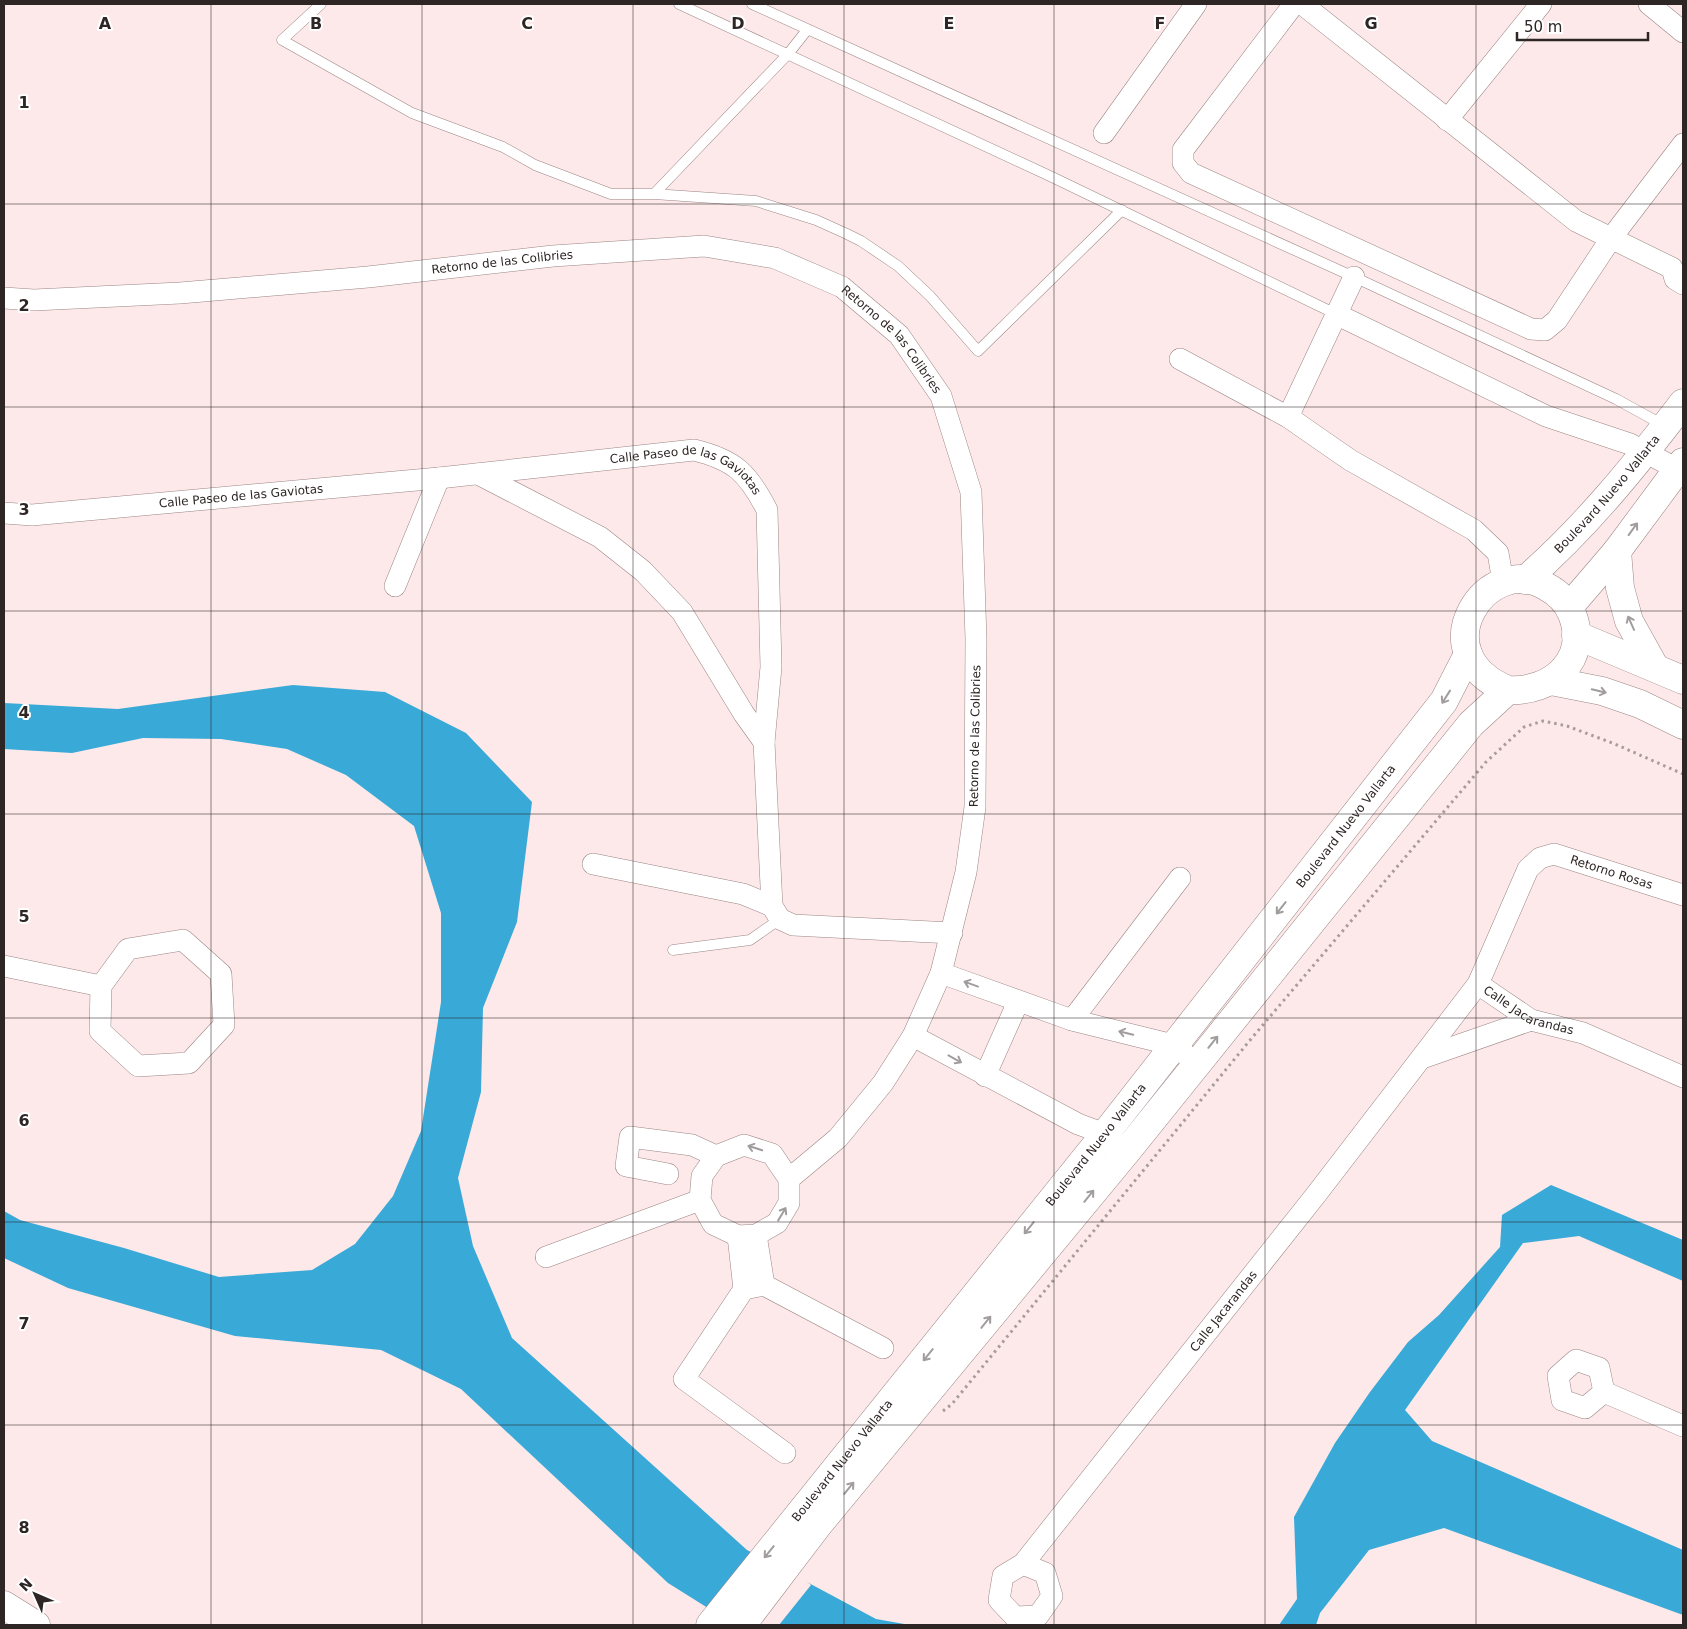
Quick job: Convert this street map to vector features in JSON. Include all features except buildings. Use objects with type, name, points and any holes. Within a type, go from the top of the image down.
[{"type":"main road","name":"Boulevard Nuevo Vallarta","points":[[710,1625],[809,1520],[1127,1150],[1471,724],[1508,690],[1491,682],[1477,670],[1468,654],[1465,632],[1470,611],[1484,593],[1514,581],[1556,554],[1645,452],[1683,403]]},
{"type":"main road","points":[[1569,607],[1617,551],[1680,466]]},
{"type":"main road","points":[[1617,551],[1620,588],[1629,621],[1654,666]]},
{"type":"main road","points":[[1508,690],[1523,691],[1538,688],[1552,681],[1569,661],[1576,636],[1574,621],[1569,607],[1558,593],[1542,584],[1514,581]]},
{"type":"main road","points":[[1576,636],[1654,666],[1683,680]]},
{"type":"main road","name":"Boulevard Nuevo Vallarta","points":[[742,1625],[809,1520],[1173,1045],[1444,701],[1468,654]]},
{"type":"main road","points":[[1552,681],[1602,691],[1640,704],[1683,725]]},
{"type":"main road","points":[[4,1605],[36,1625]]},
{"type":"street","points":[[1104,133],[1196,4]]},
{"type":"street","points":[[1294,4],[1183,150],[1183,163],[1191,173],[1531,329],[1545,330],[1557,320],[1612,237],[1683,144]]},
{"type":"street","points":[[1302,4],[1576,221],[1680,272]]},
{"type":"street","points":[[1447,120],[1541,4]]},
{"type":"street","points":[[1649,4],[1683,32]]},
{"type":"street","name":"Retorno de las Colibries","points":[[4,298],[34,300],[180,293],[368,277],[553,256],[704,246],[775,258],[842,287],[899,335],[941,396],[972,492],[976,639],[975,807],[966,872],[952,933],[941,973],[913,1036],[883,1083],[838,1138],[789,1179]]},
{"type":"street","points":[[1288,417],[1354,277]]},
{"type":"street","points":[[1336,314],[1546,416],[1630,444],[1680,466]]},
{"type":"street","points":[[1180,359],[1288,417],[1350,460],[1474,530],[1498,553],[1514,581]]},
{"type":"street","name":"Calle Paseo de las Gaviotas","points":[[4,513],[32,515],[439,478],[694,450],[718,456],[740,469],[756,487],[767,510],[771,667],[764,742],[776,913]]},
{"type":"street","points":[[478,474],[600,537],[643,571],[682,612],[744,714],[764,742]]},
{"type":"street","points":[[394,586],[439,478]]},
{"type":"street","name":"Retorno Rosas","points":[[1540,858],[1554,854],[1683,896]]},
{"type":"street","name":"Calle Jacarandas","points":[[1023,1564],[1422,1058],[1478,984],[1528,869],[1540,858]]},
{"type":"street","points":[[593,864],[743,894],[792,924],[952,933]]},
{"type":"street","points":[[1072,1020],[1180,878]]},
{"type":"street","points":[[183,940],[221,974],[224,1025],[189,1063],[138,1066],[100,1031],[101,986],[128,949],[183,940]]},
{"type":"street","points":[[4,966],[101,986]]},
{"type":"street","points":[[941,973],[1072,1020],[1173,1045],[1196,1063]]},
{"type":"street","name":"Calle Jacarandas","points":[[1478,984],[1531,1020],[1583,1034],[1683,1077]]},
{"type":"street","points":[[985,1076],[1018,1002]]},
{"type":"street","points":[[1422,1058],[1531,1020]]},
{"type":"street","points":[[913,1036],[1078,1124],[1105,1134],[1127,1150]]},
{"type":"street","points":[[668,1174],[626,1166],[630,1137],[692,1145],[716,1156]]},
{"type":"street","points":[[744,1145],[772,1154],[789,1179],[789,1203],[777,1223],[747,1235],[713,1224],[700,1200],[702,1176],[716,1156],[744,1145]]},
{"type":"street","points":[[546,1257],[700,1200]]},
{"type":"street","points":[[747,1235],[754,1287],[684,1379],[785,1453]]},
{"type":"street","points":[[754,1287],[883,1348]]},
{"type":"street","points":[[1604,1392],[1683,1426]]},
{"type":"lane","points":[[320,4],[282,40],[412,113],[503,147],[535,165],[610,194],[654,194],[756,201],[816,220],[861,241],[905,272],[930,296],[978,351],[1122,210]]},
{"type":"lane","points":[[678,4],[1122,210],[1336,314]]},
{"type":"lane","points":[[752,4],[1354,277],[1616,399],[1666,426]]},
{"type":"lane","points":[[654,194],[788,54],[807,30]]},
{"type":"lane","points":[[673,950],[750,940],[776,913]]},
{"type":"path","points":[[937,1416],[952,1404],[1251,1039],[1486,762],[1524,727],[1543,722],[1567,726],[1615,744],[1683,774]]},
{"type":"water","points":[[293,685],[385,692],[466,733],[532,802],[517,922],[483,1008],[481,1092],[458,1178],[473,1246],[512,1338],[747,1550],[876,1619],[910,1625],[735,1625],[668,1583],[461,1389],[381,1350],[235,1336],[68,1288],[4,1258],[4,1211],[20,1220],[124,1248],[219,1277],[312,1270],[355,1244],[393,1196],[421,1131],[441,1002],[441,913],[414,826],[346,775],[287,749],[221,739],[143,738],[72,753],[4,749],[4,703],[118,709]]},
{"type":"water","points":[[1551,1185],[1683,1240],[1683,1281],[1579,1236],[1523,1243],[1405,1410],[1432,1441],[1683,1550],[1683,1615],[1444,1528],[1369,1550],[1320,1613],[1316,1625],[1279,1625],[1297,1599],[1294,1517],[1335,1443],[1370,1392],[1408,1342],[1439,1315],[1500,1247],[1502,1215]]},
{"type":"pier","points":[[773,1561],[799,1575],[811,1585],[779,1625],[730,1625],[725,1622]]}]
